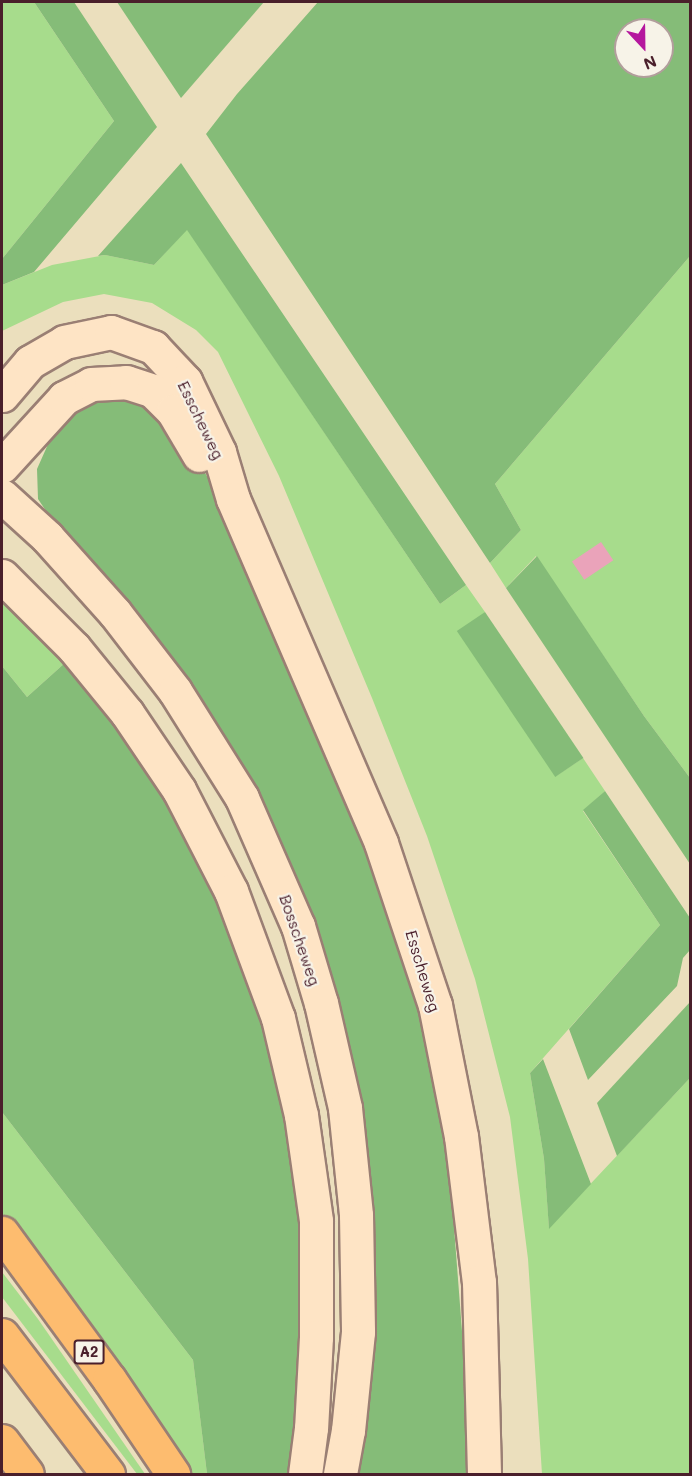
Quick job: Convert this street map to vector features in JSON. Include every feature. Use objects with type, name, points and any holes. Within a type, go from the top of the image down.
[{"type":"highway","name":"A2","points":[[2,1233],[109,1379],[173,1474]]},
{"type":"highway","points":[[2,1335],[108,1474]]},
{"type":"highway","points":[[2,1441],[27,1474]]},
{"type":"main road","name":"Esscheweg","points":[[2,395],[30,362],[64,342],[111,332],[153,347],[185,381],[219,452],[233,499],[381,843],[435,1005],[461,1136],[479,1282],[484,1474]]},
{"type":"main road","name":"Esscheweg","points":[[2,466],[64,398],[91,384],[126,382],[153,391],[173,411],[202,460],[233,499]]},
{"type":"main road","name":"Bosscheweg","points":[[2,496],[46,537],[115,613],[176,691],[242,798],[298,926],[321,1003],[345,1108],[356,1215],[358,1332],[348,1430],[340,1474]]},
{"type":"main road","points":[[2,576],[82,657],[127,713],[179,790],[231,891],[278,1018],[301,1115],[316,1221],[316,1337],[311,1428],[305,1474]]},
{"type":"green space","points":[[2,2],[34,2],[114,121],[2,259]]},
{"type":"green space","points":[[34,2],[74,2],[157,127],[34,272],[2,285],[2,259],[114,121]]},
{"type":"green space","points":[[117,2],[264,2],[181,98]]},
{"type":"green space","points":[[318,2],[690,2],[690,256],[495,484],[521,530],[490,563],[206,134],[237,94]]},
{"type":"green space","points":[[181,163],[466,585],[440,604],[187,230],[154,265],[105,255],[98,256]]},
{"type":"green space","points":[[187,229],[440,604],[466,585],[485,612],[463,637],[556,776],[583,758],[605,791],[583,811],[660,925],[530,1073],[544,1159],[549,1228],[690,1078],[690,1474],[542,1474],[528,1259],[510,1117],[475,979],[427,836],[372,698],[279,476],[218,352],[196,330],[152,303],[104,294],[63,302],[2,331],[2,285],[52,265],[105,255],[154,265]]},
{"type":"green space","points":[[690,256],[690,778],[644,716],[536,556],[506,588],[490,563],[521,530],[495,484]]},
{"type":"green space","points":[[143,395],[195,454],[226,512],[375,864],[423,1016],[447,1136],[473,1474],[350,1474],[367,1229],[248,777],[219,727],[186,681],[63,536],[38,499],[37,469],[49,442],[83,397]]},
{"type":"green space","points":[[537,556],[644,716],[690,778],[690,864],[506,588]]},
{"type":"green space","points":[[2,598],[66,662],[27,697],[2,666]]},
{"type":"green space","points":[[485,612],[583,758],[555,777],[457,631]]},
{"type":"green space","points":[[66,662],[126,737],[174,809],[202,861],[269,1027],[307,1246],[292,1474],[207,1474],[193,1360],[2,1112],[2,666],[27,697]]},
{"type":"green space","points":[[605,791],[690,918],[690,950],[683,958],[677,986],[588,1080],[569,1029],[660,925],[583,810]]},
{"type":"green space","points":[[690,1002],[690,1078],[617,1156],[597,1103]]},
{"type":"green space","points":[[543,1059],[591,1184],[549,1229],[544,1159],[530,1073]]},
{"type":"green space","points":[[2,1112],[193,1360],[207,1474],[179,1474],[2,1222]]},
{"type":"green space","points":[[2,1272],[38,1319],[145,1474],[137,1474],[2,1297]]},
{"type":"building","points":[[601,542],[613,560],[584,580],[572,562]]}]
